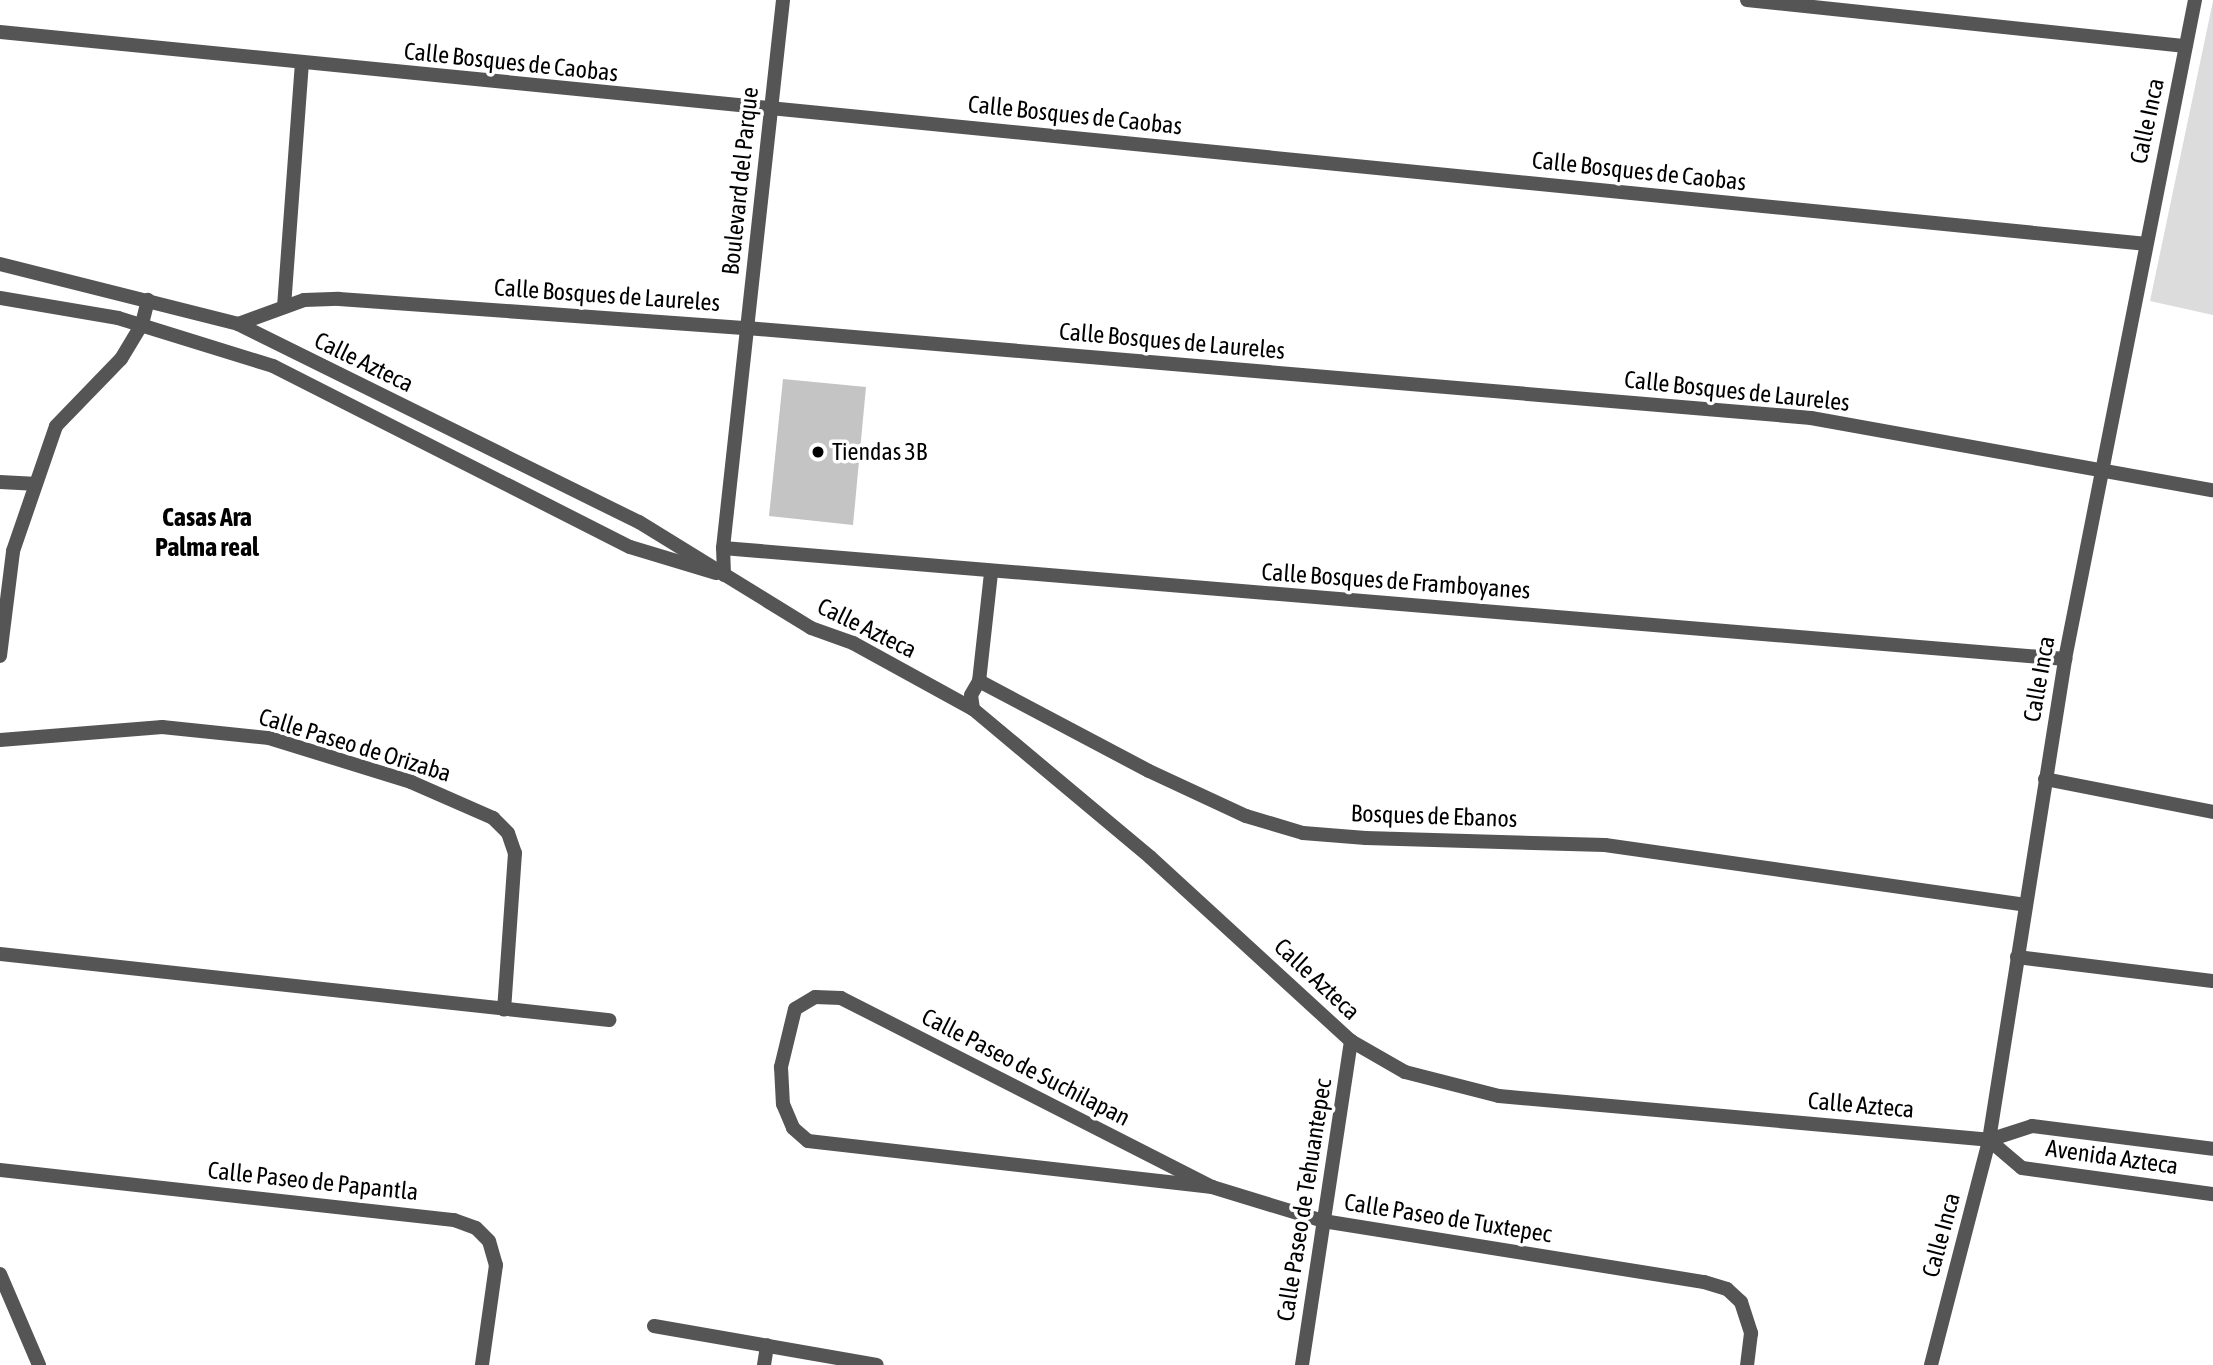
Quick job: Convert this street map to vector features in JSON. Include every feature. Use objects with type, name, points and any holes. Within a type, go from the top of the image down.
[{"type":"street","name":"Boulevard del Parque","points":[[724,575],[723,548],[783,0]]},
{"type":"street","points":[[1748,0],[2186,46]]},
{"type":"street","name":"Calle Inca","points":[[1931,1365],[1990,1139],[2065,659],[2195,0]]},
{"type":"street","name":"Calle Bosques de Caobas","points":[[0,32],[771,111],[2146,244]]},
{"type":"street","points":[[284,307],[302,63]]},
{"type":"street","name":"Calle Azteca","points":[[0,264],[238,324],[683,545],[724,575],[811,628],[853,643],[973,709],[1150,857],[1351,1041],[1405,1072],[1499,1096],[1990,1139]]},
{"type":"street","name":"Calle Azteca","points":[[0,298],[142,324],[273,366],[631,547],[668,562],[724,575]]},
{"type":"street","name":"Calle Bosques de Laureles","points":[[238,324],[304,300],[339,299],[747,328],[1811,418],[2102,467],[2213,490]]},
{"type":"street","points":[[0,656],[13,551],[33,484],[56,426],[121,359],[142,324],[148,300]]},
{"type":"street","points":[[0,482],[33,484]]},
{"type":"street","name":"Calle Bosques de Framboyanes","points":[[723,548],[991,573],[1800,634],[2065,659]]},
{"type":"street","points":[[973,709],[971,695],[979,681],[991,573]]},
{"type":"street","name":"Bosques de Ebanos","points":[[979,681],[1205,799],[1303,833],[1605,845],[2026,905]]},
{"type":"street","name":"Calle Paseo de Orizaba","points":[[0,740],[162,727],[269,738],[411,782],[493,818],[508,833],[515,853],[504,1010]]},
{"type":"street","points":[[2045,779],[2213,812]]},
{"type":"street","points":[[0,954],[609,1020]]},
{"type":"street","points":[[2017,957],[2213,981]]},
{"type":"street","name":"Calle Paseo de Tuxtepec","points":[[815,997],[795,1009],[781,1067],[783,1104],[793,1128],[808,1140],[828,1146],[1212,1188],[1323,1221],[1727,1289],[1748,1319],[1747,1365]]},
{"type":"street","name":"Calle Paseo de Suchilapan","points":[[815,997],[841,998],[1212,1188]]},
{"type":"street","name":"Calle Paseo de Tehuantepec","points":[[1302,1365],[1351,1041]]},
{"type":"street","name":"Avenida Azteca","points":[[1990,1139],[2032,1126],[2213,1149]]},
{"type":"street","name":"Avenida Azteca","points":[[1990,1139],[2022,1168],[2213,1194]]},
{"type":"street","name":"Calle Paseo de Papantla","points":[[0,1170],[454,1220],[475,1228],[489,1241],[496,1265],[482,1365]]},
{"type":"street","points":[[0,1274],[39,1365]]},
{"type":"street","points":[[654,1326],[877,1365]]},
{"type":"street","points":[[764,1365],[767,1345]]},
{"type":"shaded area","points":[[2213,1],[2213,315],[2150,301]]},
{"type":"building","name":"Tiendas 3B","points":[[783,379],[866,387],[853,525],[769,516]]},
{"type":"place","name":"Tiendas 3B","points":[[818,452]]},
{"type":"district","name":"Casas Ara Palma real","points":[[207,533]]}]
